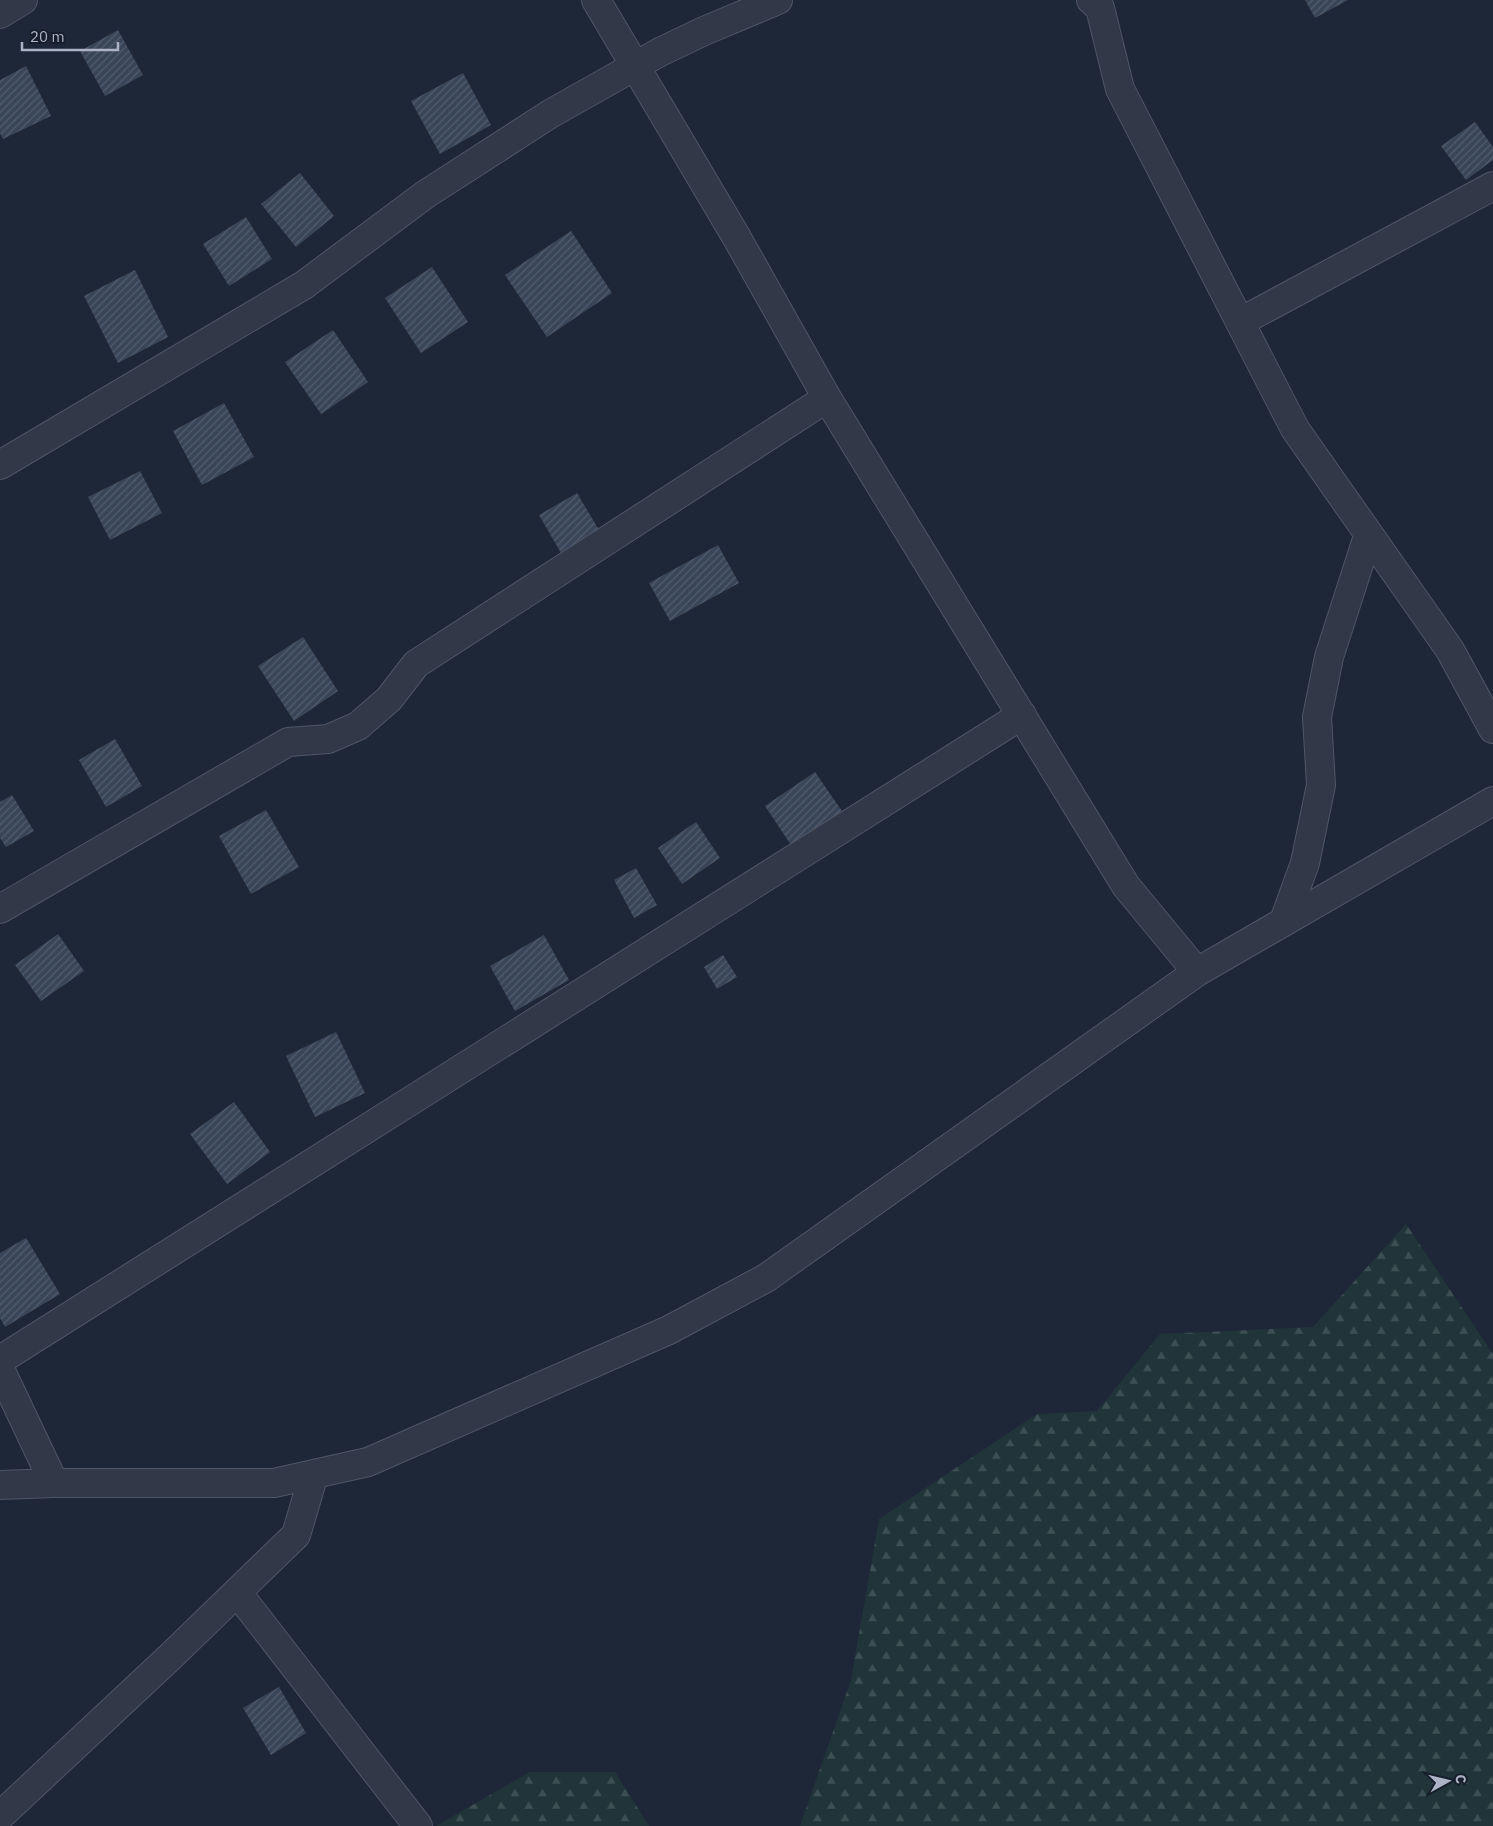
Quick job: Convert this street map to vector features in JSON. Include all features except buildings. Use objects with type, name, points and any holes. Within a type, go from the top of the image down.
[{"type":"street","points":[[0,14],[23,0]]},
{"type":"street","points":[[596,0],[737,238],[827,398],[1126,886],[1197,972]]},
{"type":"street","points":[[0,465],[304,285],[426,194],[550,114],[660,52],[778,0]]},
{"type":"street","points":[[1101,3],[1120,89],[1295,429],[1368,536],[1450,650],[1493,729]]},
{"type":"street","points":[[1240,322],[1493,186]]},
{"type":"street","points":[[0,909],[288,742],[328,739],[358,726],[389,699],[416,664],[827,398]]},
{"type":"street","points":[[1284,921],[1305,862],[1321,785],[1317,717],[1329,658],[1368,536]]},
{"type":"street","points":[[0,1360],[1022,715]]},
{"type":"street","points":[[0,1485],[54,1483],[274,1483],[368,1462],[669,1330],[766,1278],[1197,972],[1493,801]]},
{"type":"street","points":[[0,1369],[54,1483]]},
{"type":"street","points":[[0,1816],[170,1658],[296,1535],[314,1474]]},
{"type":"street","points":[[237,1592],[418,1826]]},
{"type":"green space","points":[[1406,1224],[1493,1354],[1493,1826],[800,1826],[851,1680],[879,1519],[1037,1414],[1097,1411],[1160,1334],[1313,1327]]},
{"type":"green space","points":[[530,1772],[615,1772],[649,1826],[436,1826]]}]
